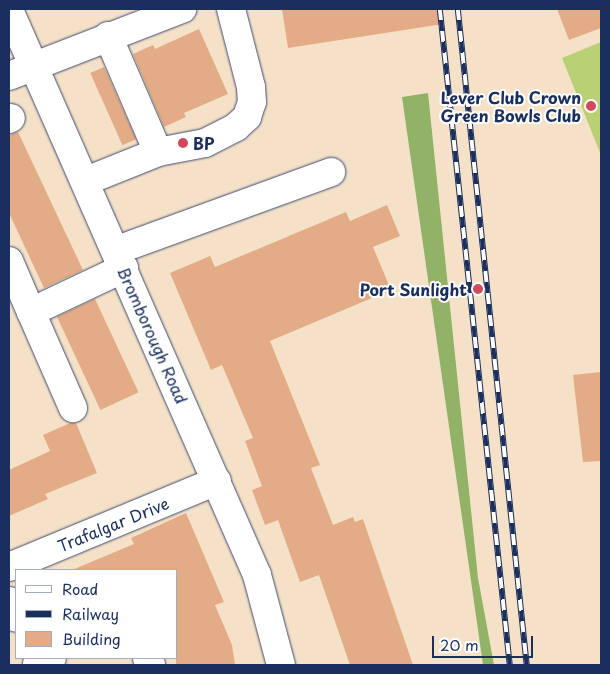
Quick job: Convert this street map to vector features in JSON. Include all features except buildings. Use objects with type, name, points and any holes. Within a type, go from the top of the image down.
[{"type":"street","points":[[9,76],[34,64],[182,9]]},
{"type":"street","points":[[86,181],[158,152],[205,142],[236,127],[247,117],[252,102],[251,87],[231,9]]},
{"type":"street","name":"Bromborough Road","points":[[9,10],[86,181],[257,575],[282,665]]},
{"type":"street","points":[[108,36],[158,152]]},
{"type":"street","points":[[31,312],[120,259],[331,172]]},
{"type":"street","points":[[9,261],[73,408]]},
{"type":"street","name":"Trafalgar Drive","points":[[9,567],[217,481]]},
{"type":"street","points":[[9,601],[15,616]]},
{"type":"green space","name":"Lever Club Crown Green Bowls Club","points":[[601,42],[601,155],[562,58]]},
{"type":"green space","points":[[428,93],[478,578],[494,665],[483,665],[402,97]]},
{"type":"railway","points":[[440,9],[510,665]]},
{"type":"railway","points":[[458,9],[527,665]]},
{"type":"place","name":"Lever Club Crown Green Bowls Club","points":[[591,106]]},
{"type":"place","name":"BP","points":[[183,143]]},
{"type":"place","name":"Port Sunlight","points":[[478,289]]}]
